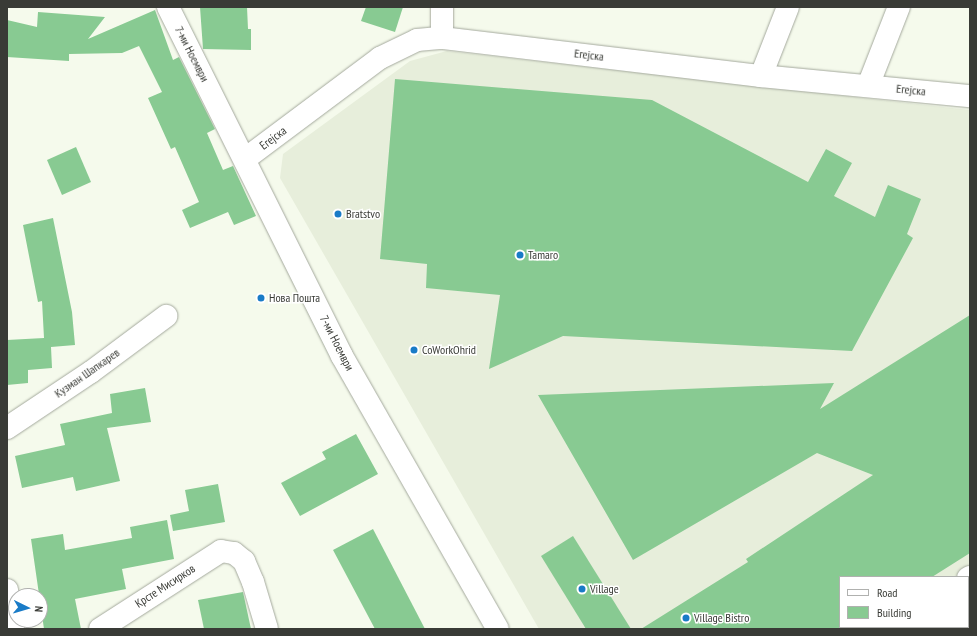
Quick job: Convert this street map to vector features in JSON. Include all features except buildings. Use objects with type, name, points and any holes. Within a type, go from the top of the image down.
[{"type":"street","name":"7-ми Ноември","points":[[168,7],[342,356],[498,629]]},
{"type":"street","points":[[442,7],[442,38]]},
{"type":"street","points":[[762,76],[788,7]]},
{"type":"street","points":[[868,86],[899,7]]},
{"type":"street","name":"Егејска","points":[[245,159],[380,58],[417,40],[442,38],[762,76],[970,96]]},
{"type":"street","name":"Кузман Шапкарев","points":[[7,428],[91,372],[166,316]]},
{"type":"street","name":"Крсте Мисирков","points":[[100,629],[221,551],[234,553],[244,561],[253,582],[267,629]]},
{"type":"street","points":[[7,595],[13,629]]},
{"type":"shaded area","points":[[447,51],[970,110],[970,629],[539,629],[280,178],[283,154],[410,61]]},
{"type":"place","name":"Bratstvo","points":[[338,214]]},
{"type":"place","name":"Tamaro","points":[[520,255]]},
{"type":"place","name":"Нова Пошта","points":[[261,298]]},
{"type":"place","name":"CoWorkOhrid","points":[[414,350]]},
{"type":"place","name":"Village","points":[[582,589]]},
{"type":"place","name":"Village Bistro","points":[[686,618]]}]
